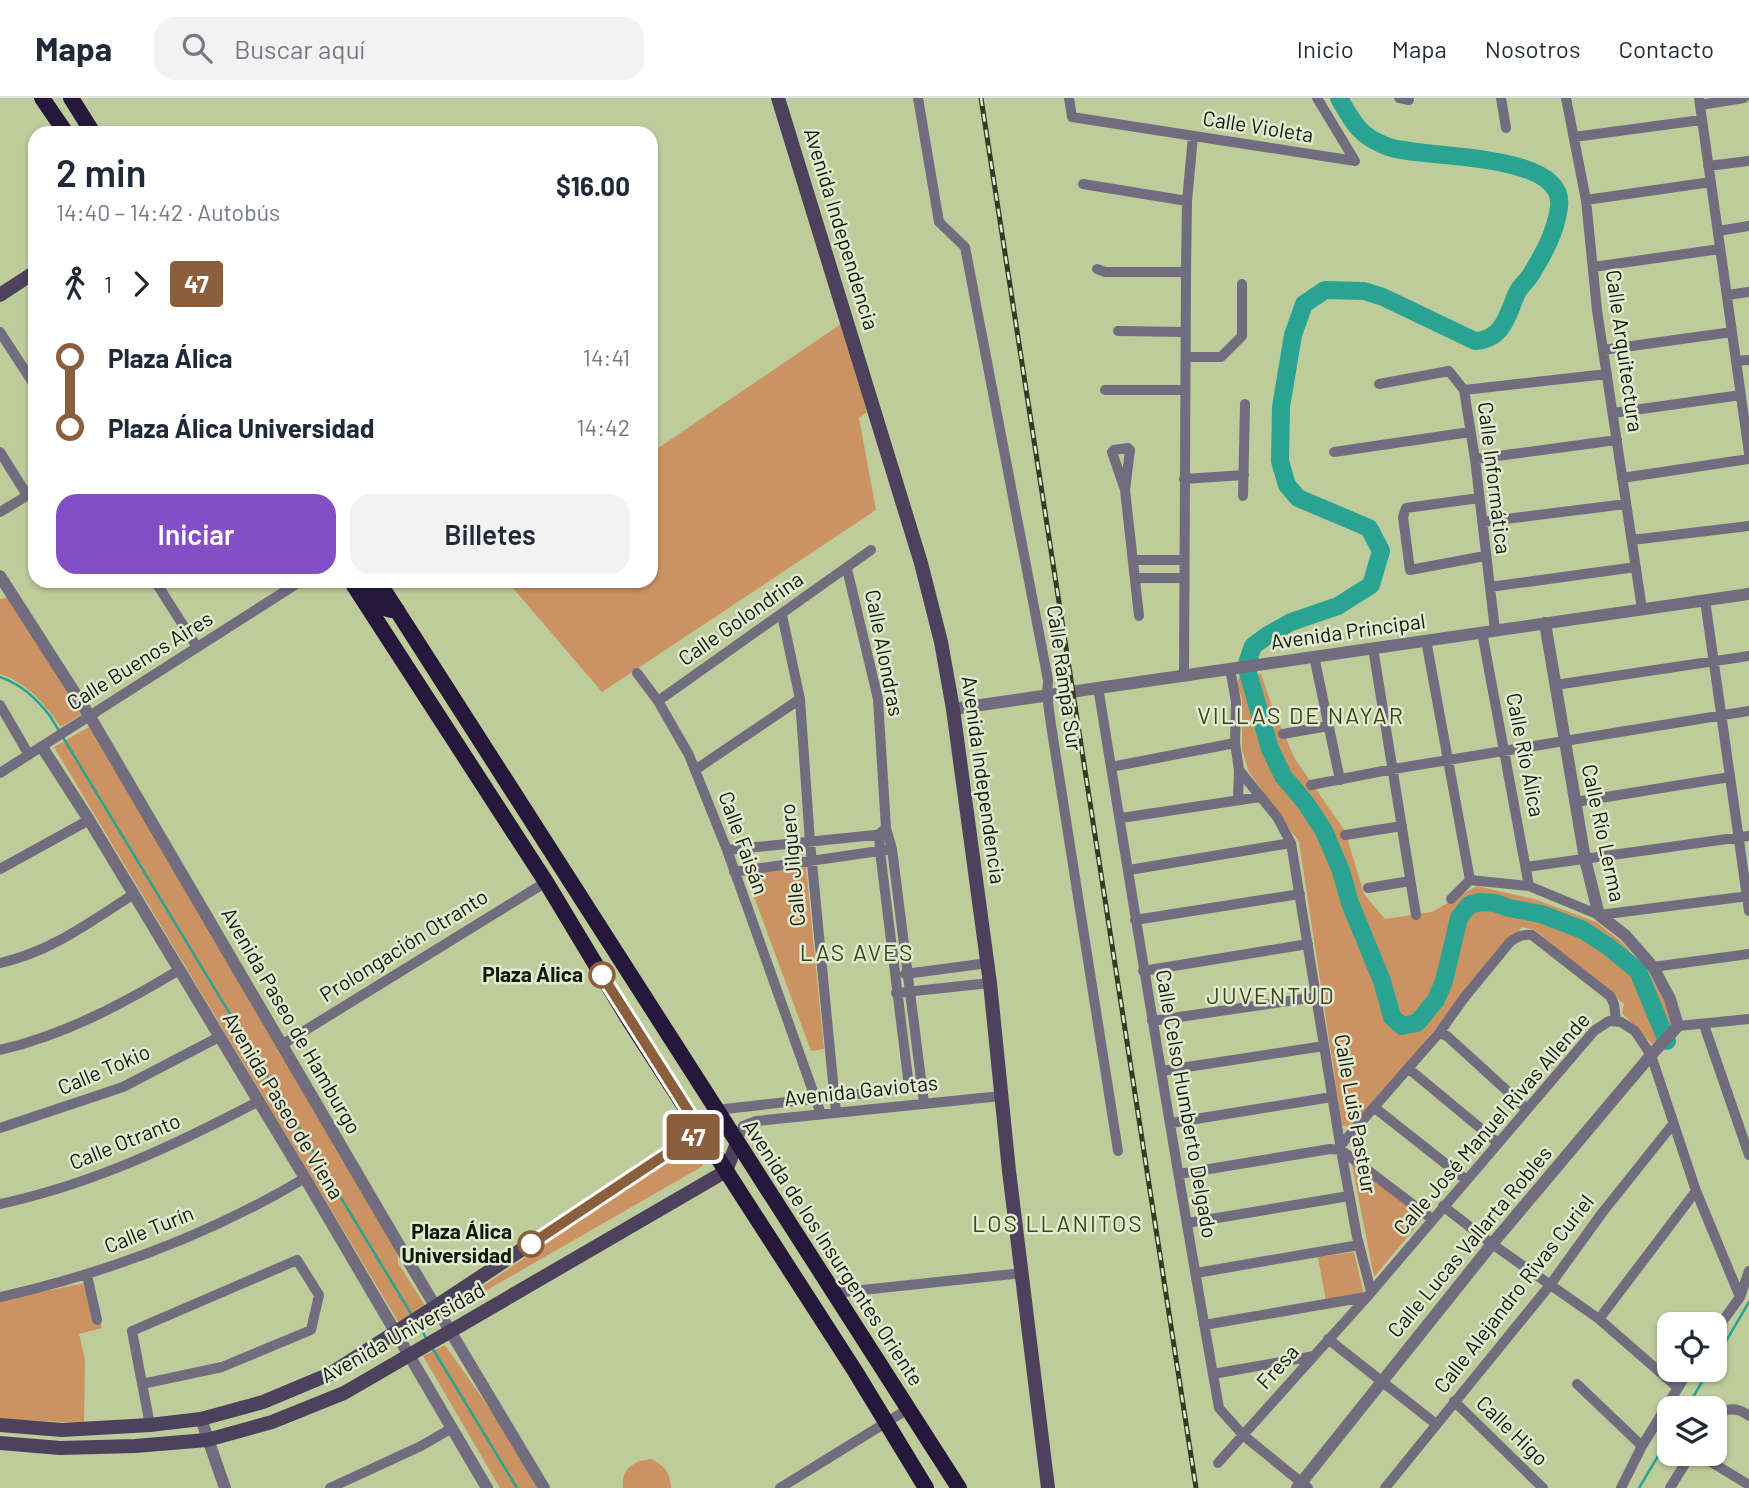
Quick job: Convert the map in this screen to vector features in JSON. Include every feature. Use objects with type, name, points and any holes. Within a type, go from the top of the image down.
[{"type":"highway","points":[[42,98],[61,126]]},
{"type":"highway","points":[[71,98],[89,126]]},
{"type":"highway","points":[[355,588],[546,882],[629,1020],[855,1371],[926,1488]]},
{"type":"highway","points":[[367,588],[387,611],[397,610]]},
{"type":"highway","name":"Avenida de los Insurgentes Oriente","points":[[383,588],[959,1488]]},
{"type":"highway","points":[[398,657],[418,644]]},
{"type":"highway","points":[[472,769],[491,757]]},
{"type":"main road","name":"Avenida Independencia","points":[[778,98],[921,563],[941,642],[953,709],[988,963],[1001,1096],[1048,1488]]},
{"type":"main road","points":[[0,295],[28,277]]},
{"type":"main road","name":"Avenida Universidad","points":[[0,1425],[62,1430],[201,1419],[263,1402],[330,1374],[701,1131],[716,1111]]},
{"type":"main road","points":[[726,1171],[737,1143]]},
{"type":"main road","name":"Avenida Universidad","points":[[0,1443],[60,1448],[135,1446],[207,1440],[272,1422],[344,1393],[726,1171]]},
{"type":"street","name":"Calle Rampa Sur","points":[[918,98],[939,222],[965,247],[1048,680],[1047,695],[1118,1151]]},
{"type":"street","name":"Calle Violeta","points":[[1069,98],[1072,117],[1355,161],[1318,98]]},
{"type":"street","points":[[1501,98],[1506,128]]},
{"type":"street","name":"Calle Arquitectura","points":[[1566,98],[1586,200],[1603,350],[1642,610]]},
{"type":"street","points":[[1744,98],[1699,101],[1747,423],[1749,453]]},
{"type":"street","points":[[1574,137],[1702,120]]},
{"type":"street","points":[[1184,675],[1187,201],[1193,136]]},
{"type":"street","points":[[1708,166],[1749,161]]},
{"type":"street","points":[[1586,200],[1711,182]]},
{"type":"street","points":[[1083,184],[1187,201]]},
{"type":"street","points":[[1718,231],[1749,226]]},
{"type":"street","points":[[1593,267],[1720,249]]},
{"type":"street","points":[[1097,269],[1105,272],[1186,272]]},
{"type":"street","points":[[1186,357],[1221,357],[1242,336],[1242,284]]},
{"type":"street","points":[[1727,295],[1749,292]]},
{"type":"street","points":[[1118,331],[1185,332]]},
{"type":"street","points":[[0,332],[28,375]]},
{"type":"street","points":[[1603,350],[1732,332]]},
{"type":"street","points":[[1737,361],[1749,360]]},
{"type":"street","points":[[1379,384],[1449,371],[1464,390]]},
{"type":"street","name":"Calle Informática","points":[[1489,631],[1490,587],[1464,390],[1607,374]]},
{"type":"street","points":[[1105,390],[1185,390]]},
{"type":"street","points":[[1613,413],[1741,395]]},
{"type":"street","points":[[1243,496],[1245,404]]},
{"type":"street","points":[[1334,452],[1470,432]]},
{"type":"street","points":[[1475,459],[1617,440]]},
{"type":"street","points":[[0,452],[28,489]]},
{"type":"street","points":[[1622,478],[1749,459]]},
{"type":"street","points":[[1184,479],[1244,475]]},
{"type":"street","points":[[1125,490],[1139,616]]},
{"type":"street","points":[[0,512],[28,495]]},
{"type":"street","points":[[1479,498],[1406,508],[1403,517],[1410,570],[1485,556]]},
{"type":"street","points":[[1482,522],[1626,503]]},
{"type":"street","points":[[1632,540],[1749,526]]},
{"type":"street","name":"Calle Golondrina","points":[[657,701],[871,550]]},
{"type":"street","points":[[1133,560],[1184,560]]},
{"type":"street","points":[[1490,587],[1636,567]]},
{"type":"street","name":"Calle Alondras","points":[[847,569],[878,699],[885,832],[880,851],[908,1086]]},
{"type":"street","name":"Avenida Paseo de Hamburgo","points":[[0,576],[4,591],[89,715],[283,1044],[430,1311],[544,1488]]},
{"type":"street","points":[[1135,578],[1184,578]]},
{"type":"street","points":[[159,588],[197,647]]},
{"type":"street","name":"Calle Buenos Aires","points":[[0,773],[290,588]]},
{"type":"street","name":"Avenida Principal","points":[[953,709],[1749,594]]},
{"type":"street","points":[[1705,600],[1730,777],[1744,837],[1749,911]]},
{"type":"street","name":"Calle Jilguero","points":[[782,615],[800,699],[810,842],[835,1112]]},
{"type":"street","name":"Calle Río Lerma","points":[[1545,623],[1585,859],[1599,915],[1625,935],[1653,967],[1670,999],[1678,1026]]},
{"type":"street","name":"Calle Río Álica","points":[[1489,631],[1504,751],[1529,886]]},
{"type":"street","points":[[1426,640],[1470,880]]},
{"type":"street","points":[[1373,648],[1416,915]]},
{"type":"street","points":[[1314,656],[1340,779]]},
{"type":"street","points":[[1555,685],[1749,656]]},
{"type":"street","points":[[1233,668],[1237,702],[1238,800]]},
{"type":"street","name":"Calle Faisán","points":[[637,673],[689,755],[727,850],[821,1114]]},
{"type":"street","name":"Calle Celso Humberto Delgado","points":[[1098,687],[1121,818],[1143,971],[1219,1408],[1243,1435],[1302,1486]]},
{"type":"street","points":[[695,770],[800,699]]},
{"type":"street","points":[[0,705],[29,755]]},
{"type":"street","points":[[1311,785],[1393,769],[1749,711]]},
{"type":"street","points":[[1283,734],[1328,726]]},
{"type":"street","name":"Avenida Paseo de Viena","points":[[47,743],[89,820],[178,970],[415,1353],[452,1428],[487,1488]]},
{"type":"street","points":[[1111,767],[1236,743]]},
{"type":"street","name":"Calle Luis Pasteur","points":[[1239,769],[1277,817],[1291,843],[1340,1148],[1369,1294]]},
{"type":"street","points":[[1575,802],[1730,777]]},
{"type":"street","points":[[1121,818],[1260,797]]},
{"type":"street","points":[[0,869],[89,820]]},
{"type":"street","points":[[1345,835],[1402,826]]},
{"type":"street","points":[[727,850],[885,832]]},
{"type":"street","name":"Calle Alondras","points":[[885,832],[892,849],[924,1104]]},
{"type":"street","points":[[1526,867],[1744,837]]},
{"type":"street","points":[[1129,870],[1291,843]]},
{"type":"street","points":[[734,872],[892,849]]},
{"type":"street","points":[[1470,880],[1529,886],[1599,915],[1748,896]]},
{"type":"street","points":[[1451,899],[1470,880]]},
{"type":"street","points":[[1367,888],[1410,881]]},
{"type":"street","name":"Prolongación Otranto","points":[[283,1044],[546,882]]},
{"type":"street","points":[[0,963],[39,951],[70,936],[134,894]]},
{"type":"street","points":[[1135,919],[1300,894]]},
{"type":"street","points":[[1179,1174],[1340,1148],[1439,1033],[1510,942],[1524,934],[1531,935],[1609,996],[1614,1004],[1616,1021]]},
{"type":"street","points":[[1143,971],[1308,944]]},
{"type":"street","points":[[1653,967],[1749,954]]},
{"type":"street","points":[[894,976],[988,963]]},
{"type":"street","points":[[0,1050],[66,1030],[133,998],[178,970]]},
{"type":"street","points":[[896,993],[990,983]]},
{"type":"street","points":[[1152,1021],[1316,997]]},
{"type":"street","points":[[1678,1026],[1749,1018]]},
{"type":"street","name":"Calle José Manuel Rivas Allende","points":[[1369,1294],[1594,1031],[1609,1021],[1621,1022],[1635,1031],[1651,1055]]},
{"type":"street","points":[[1704,1025],[1749,1155]]},
{"type":"street","name":"Calle Lucas Vallarta Robles","points":[[1302,1486],[1380,1381],[1492,1244],[1678,1026]]},
{"type":"street","points":[[1439,1033],[1447,1036],[1526,1108]]},
{"type":"street","name":"Calle Tokio","points":[[0,1128],[124,1087],[219,1037]]},
{"type":"street","points":[[1161,1071],[1324,1046]]},
{"type":"street","points":[[1651,1055],[1696,1191],[1740,1297]]},
{"type":"street","points":[[1409,1069],[1497,1142]]},
{"type":"street","name":"Avenida Gaviotas","points":[[716,1111],[904,1089],[908,1086]]},
{"type":"street","name":"Avenida Gaviotas","points":[[737,1143],[741,1130],[747,1123],[1001,1096]]},
{"type":"street","points":[[1171,1124],[1332,1097]]},
{"type":"street","name":"Calle Otranto","points":[[0,1204],[46,1194],[106,1174],[173,1145],[259,1101]]},
{"type":"street","points":[[1375,1108],[1465,1179]]},
{"type":"street","name":"Calle Alejandro Rivas Curiel","points":[[1385,1488],[1550,1285],[1602,1213],[1673,1124]]},
{"type":"street","points":[[1340,1148],[1432,1219]]},
{"type":"street","name":"Calle Turín","points":[[0,1297],[87,1275],[145,1254],[252,1208],[305,1178]]},
{"type":"street","points":[[1599,1320],[1696,1191]]},
{"type":"street","points":[[1187,1223],[1349,1196]]},
{"type":"street","points":[[1443,1206],[1599,1320],[1676,1387]]},
{"type":"street","points":[[1196,1273],[1359,1245]]},
{"type":"street","points":[[142,1384],[222,1367],[311,1330],[319,1295],[297,1259],[132,1331],[142,1384],[150,1425]]},
{"type":"street","points":[[1727,1315],[1740,1297],[1749,1271]]},
{"type":"street","points":[[834,1293],[1022,1273]]},
{"type":"street","points":[[87,1275],[97,1320]]},
{"type":"street","points":[[1204,1325],[1369,1294]]},
{"type":"street","name":"Fresa","points":[[1218,1463],[1369,1294]]},
{"type":"street","points":[[1328,1339],[1436,1424]]},
{"type":"street","points":[[1213,1374],[1314,1356]]},
{"type":"street","points":[[1620,1488],[1680,1382]]},
{"type":"street","points":[[1577,1384],[1642,1446]]},
{"type":"street","name":"Calle Higo","points":[[1454,1401],[1544,1488]]},
{"type":"street","points":[[780,1488],[908,1409]]},
{"type":"street","points":[[1727,1410],[1744,1412],[1749,1416]]},
{"type":"street","points":[[201,1419],[225,1488]]},
{"type":"street","points":[[330,1488],[421,1446],[452,1428]]},
{"type":"street","points":[[1671,1488],[1684,1466]]},
{"type":"street","points":[[1718,1466],[1749,1485]]},
{"type":"shaded area","points":[[841,324],[867,412],[859,418],[876,510],[602,692],[513,588],[658,588],[658,448]]},
{"type":"shaded area","points":[[9,597],[84,713],[61,727],[42,702],[19,683],[0,674],[0,599]]},
{"type":"shaded area","points":[[1261,674],[1295,759],[1345,831],[1364,894],[1385,919],[1432,912],[1477,886],[1534,899],[1596,922],[1622,942],[1651,977],[1677,1025],[1655,1047],[1622,1013],[1624,1004],[1535,930],[1522,927],[1355,1126],[1351,1128],[1342,1125],[1299,842],[1249,772],[1242,750],[1242,699],[1237,684],[1239,677]]},
{"type":"shaded area","points":[[89,727],[397,1246],[398,1263],[426,1307],[399,1323],[54,747]]},
{"type":"shaded area","points":[[806,867],[824,1049],[811,1051],[746,875]]},
{"type":"shaded area","points":[[690,1145],[703,1166],[454,1309],[451,1308]]},
{"type":"shaded area","points":[[1351,1160],[1424,1217],[1374,1277]]},
{"type":"shaded area","points":[[1354,1252],[1364,1295],[1326,1301],[1318,1257]]},
{"type":"shaded area","points":[[90,1282],[102,1328],[79,1334],[85,1360],[84,1423],[0,1419],[0,1300]]},
{"type":"shaded area","points":[[445,1345],[490,1409],[537,1488],[500,1488],[423,1356]]},
{"type":"shaded area","points":[[651,1459],[666,1470],[671,1488],[623,1488],[624,1476],[629,1467]]},
{"type":"waterway","points":[[1339,98],[1357,127],[1377,142],[1404,150],[1517,166],[1540,175],[1555,189],[1559,207],[1552,234],[1540,260],[1518,291],[1503,325],[1485,339],[1475,341],[1383,297],[1364,291],[1325,290],[1304,304],[1293,335],[1281,407],[1280,461],[1287,485],[1298,498],[1369,528],[1381,551],[1371,585],[1338,606],[1291,622],[1253,646],[1246,666],[1270,749],[1283,776],[1324,831],[1382,981],[1392,1017],[1402,1026],[1417,1023],[1436,1000],[1444,981],[1459,918],[1469,905],[1480,902],[1541,914],[1583,930],[1609,947],[1638,971],[1667,1041]]},
{"type":"waterway","points":[[0,677],[28,693],[50,716],[413,1317]]},
{"type":"waterway","points":[[1727,1340],[1749,1302]]},
{"type":"waterway","points":[[419,1325],[426,1338]]},
{"type":"waterway","points":[[431,1346],[517,1488]]},
{"type":"waterway","points":[[1694,1396],[1702,1382]]},
{"type":"waterway","points":[[1639,1488],[1657,1458]]},
{"type":"railway","points":[[981,98],[1196,1488]]},
{"type":"bus line","name":"47","points":[[531,1244],[701,1131],[602,975]]},
{"type":"place","name":"Plaza Álica","points":[[602,975]]},
{"type":"place","name":"Plaza Álica Universidad","points":[[531,1244]]},
{"type":"district","name":"VILLAS DE NAYAR","points":[[1301,716]]},
{"type":"district","name":"LAS AVES","points":[[857,953]]},
{"type":"district","name":"JUVENTUD","points":[[1271,996]]},
{"type":"district","name":"LOS LLANITOS","points":[[1058,1224]]}]
